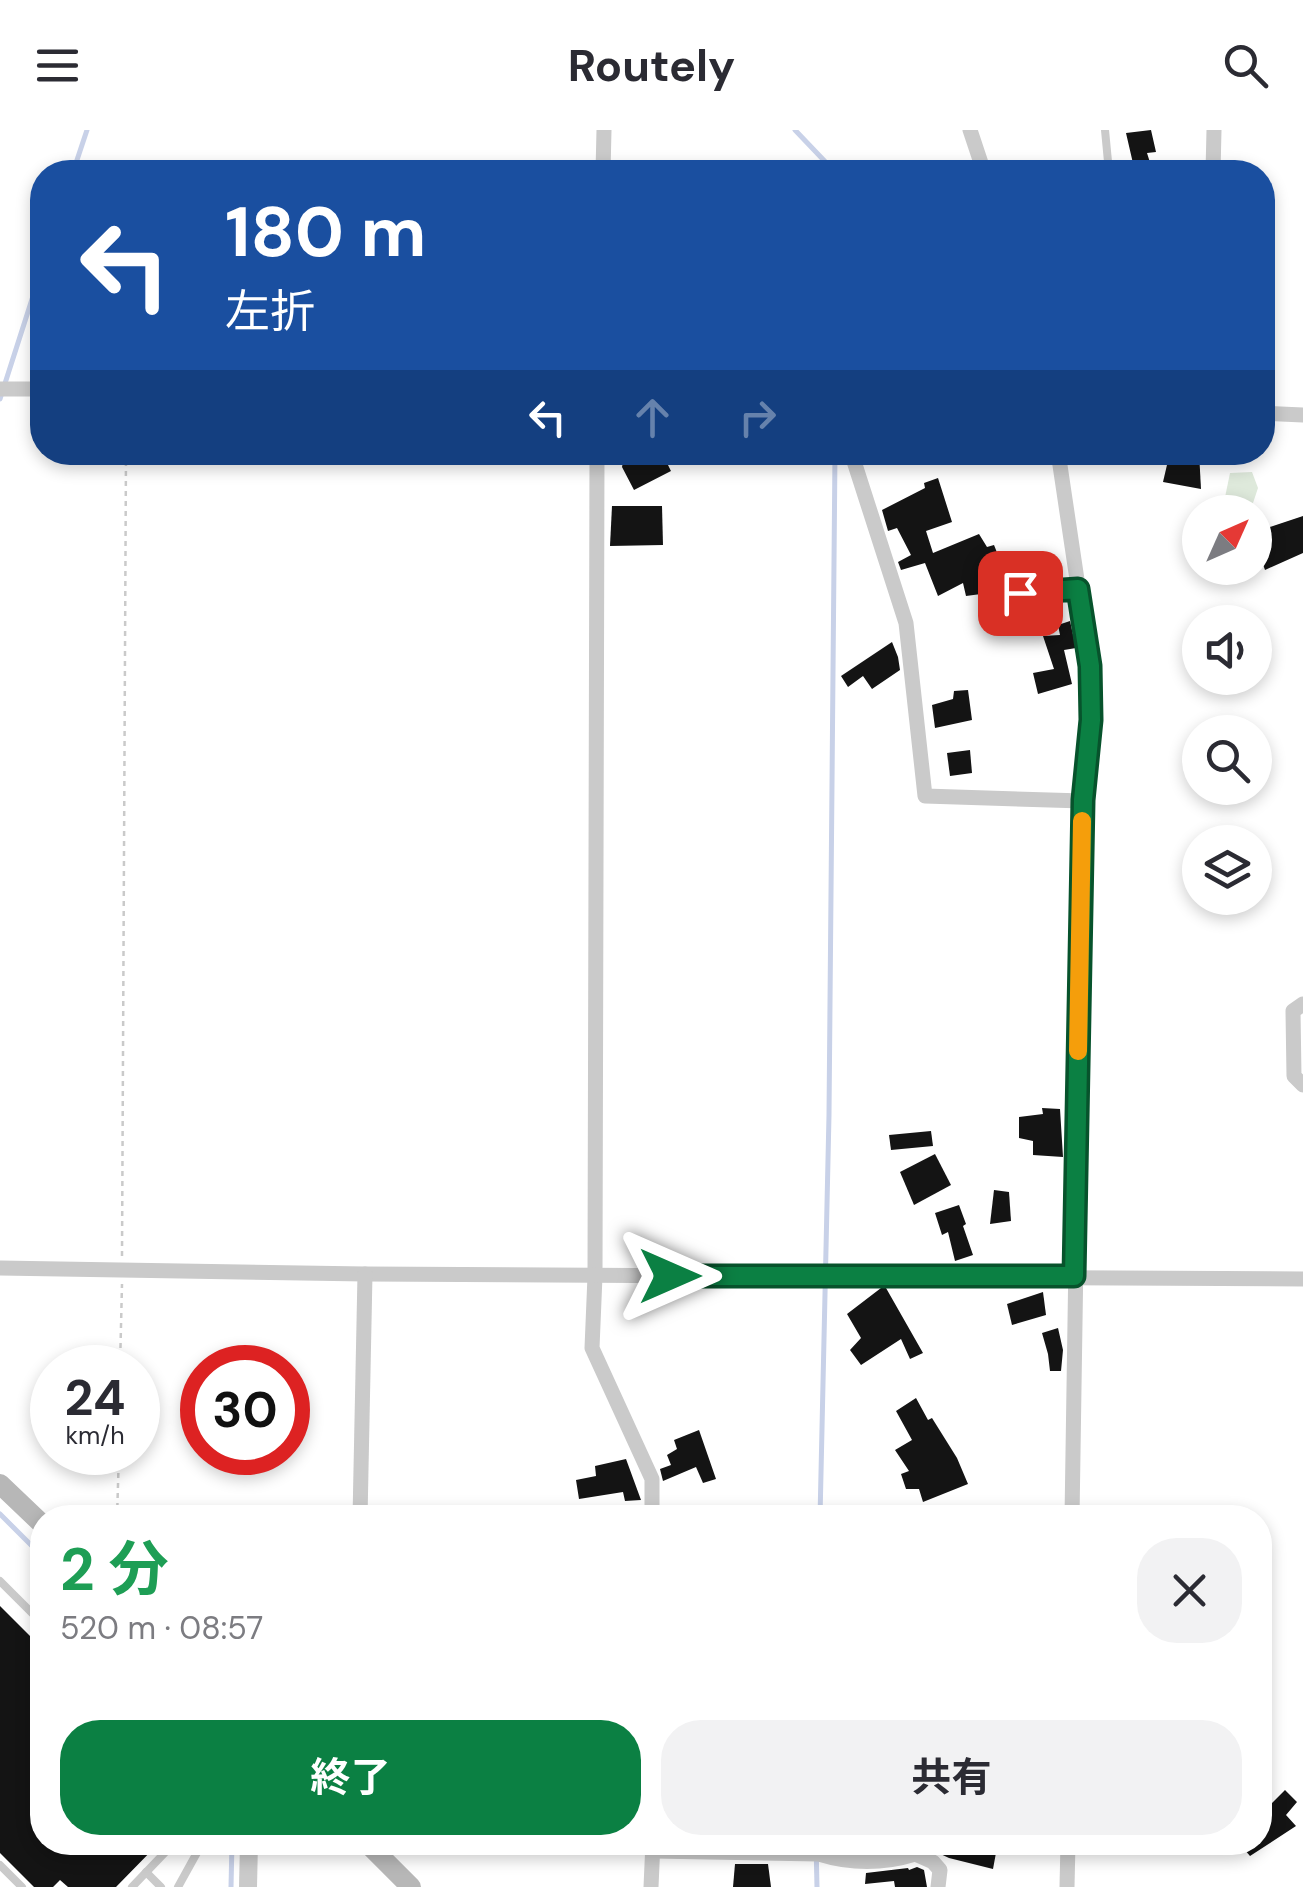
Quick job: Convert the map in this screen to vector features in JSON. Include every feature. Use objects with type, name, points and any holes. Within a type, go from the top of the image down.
[{"type":"main road","points":[[0,1484],[30,1513]]},
{"type":"main road","points":[[379,1855],[411,1887]]},
{"type":"street","points":[[603,160],[604,130]]},
{"type":"street","points":[[970,130],[980,160]]},
{"type":"street","points":[[1214,130],[1214,160]]},
{"type":"street","points":[[0,389],[30,389]]},
{"type":"street","points":[[1275,414],[1303,415]]},
{"type":"street","points":[[597,465],[592,1348],[652,1479],[652,1505]]},
{"type":"street","points":[[855,465],[906,624],[924,796],[1083,800]]},
{"type":"street","points":[[1060,465],[1090,666],[1091,720],[1083,800],[1072,1505]]},
{"type":"street","points":[[992,594],[1078,589]]},
{"type":"street","points":[[1303,1004],[1293,1011],[1293,1027],[1294,1076],[1303,1085]]},
{"type":"street","points":[[0,1268],[1303,1279]]},
{"type":"street","points":[[360,1505],[364,1274]]},
{"type":"street","points":[[248,1887],[249,1855]]},
{"type":"street","points":[[651,1887],[652,1855]]},
{"type":"street","points":[[822,1855],[867,1862],[890,1862],[912,1855]]},
{"type":"street","points":[[917,1855],[940,1870],[938,1887]]},
{"type":"street","points":[[1067,1887],[1068,1855]]},
{"type":"lane","points":[[1105,130],[1108,160]]},
{"type":"lane","points":[[0,1581],[30,1611]]},
{"type":"lane","points":[[132,1887],[162,1855]]},
{"type":"lane","points":[[178,1887],[196,1855]]},
{"type":"lane","points":[[0,1865],[22,1887]]},
{"type":"lane","points":[[146,1872],[161,1887]]},
{"type":"path","points":[[120,1345],[126,465]]},
{"type":"path","points":[[117,1505],[118,1475]]},
{"type":"green space","points":[[1252,472],[1258,488],[1256,495],[1225,495],[1230,473]]},
{"type":"building","points":[[1151,130],[1156,152],[1147,153],[1149,160],[1132,160],[1126,133]]},
{"type":"building","points":[[668,465],[671,471],[634,490],[622,467]]},
{"type":"building","points":[[1167,465],[1200,465],[1201,489],[1163,482]]},
{"type":"building","points":[[938,478],[952,522],[926,531],[933,553],[979,534],[987,547],[994,545],[1000,560],[982,568],[981,594],[966,596],[963,583],[938,596],[925,563],[901,570],[898,562],[911,555],[897,528],[888,531],[882,510]]},
{"type":"building","points":[[612,506],[662,506],[663,545],[610,546]]},
{"type":"building","points":[[1303,516],[1303,553],[1272,567],[1272,526]]},
{"type":"building","points":[[1070,621],[1076,648],[1064,650],[1072,684],[1038,694],[1033,673],[1054,669],[1043,636],[1060,635],[1058,625]]},
{"type":"building","points":[[892,642],[900,670],[872,689],[863,676],[848,687],[841,676]]},
{"type":"building","points":[[968,690],[972,720],[935,728],[932,705],[953,699],[954,691]]},
{"type":"building","points":[[970,750],[972,773],[950,776],[947,753]]},
{"type":"building","points":[[1042,1108],[1060,1109],[1063,1157],[1033,1155],[1033,1141],[1019,1138],[1019,1117],[1043,1114]]},
{"type":"building","points":[[931,1131],[933,1146],[891,1150],[889,1135]]},
{"type":"building","points":[[935,1154],[951,1185],[914,1205],[900,1172]]},
{"type":"building","points":[[994,1190],[1009,1192],[1011,1221],[990,1224]]},
{"type":"building","points":[[959,1205],[973,1255],[955,1261],[948,1232],[942,1235],[935,1213]]},
{"type":"building","points":[[886,1288],[923,1353],[910,1359],[901,1339],[861,1365],[850,1350],[861,1338],[847,1314]]},
{"type":"building","points":[[1043,1292],[1046,1315],[1012,1325],[1007,1304]]},
{"type":"building","points":[[1058,1328],[1063,1350],[1061,1371],[1050,1371],[1042,1333]]},
{"type":"building","points":[[916,1398],[957,1458],[968,1484],[923,1502],[919,1489],[906,1489],[901,1474],[909,1471],[895,1450],[912,1440],[896,1411]]},
{"type":"building","points":[[699,1430],[716,1479],[703,1483],[696,1467],[663,1481],[660,1469],[671,1465],[667,1455],[677,1449],[674,1440]]},
{"type":"building","points":[[626,1459],[641,1500],[625,1501],[623,1492],[579,1499],[576,1480],[596,1476],[595,1466]]},
{"type":"building","points":[[0,1606],[30,1636],[30,1855],[147,1855],[116,1887],[68,1887],[60,1880],[53,1887],[34,1887],[0,1853]]},
{"type":"building","points":[[1285,1790],[1297,1802],[1286,1815],[1296,1826],[1272,1842],[1272,1803]]},
{"type":"building","points":[[943,1855],[996,1855],[993,1869]]},
{"type":"building","points":[[735,1864],[768,1864],[771,1887],[733,1887]]},
{"type":"building","points":[[917,1867],[924,1870],[927,1887],[895,1887],[894,1881],[865,1884],[866,1873]]},
{"type":"waterway","points":[[77,160],[87,130]]},
{"type":"waterway","points":[[795,130],[824,160]]},
{"type":"waterway","points":[[0,399],[30,305]]},
{"type":"waterway","points":[[820,1505],[829,1115],[835,465]]},
{"type":"waterway","points":[[0,1514],[30,1544]]},
{"type":"waterway","points":[[231,1887],[232,1855]]},
{"type":"waterway","points":[[816,1855],[817,1887]]},
{"type":"slow traffic","points":[[1078,1051],[1082,821]]},
{"type":"route","points":[[670,1276],[1074,1276],[1083,800],[1091,720],[1090,666],[1078,589],[1020,593]]}]
